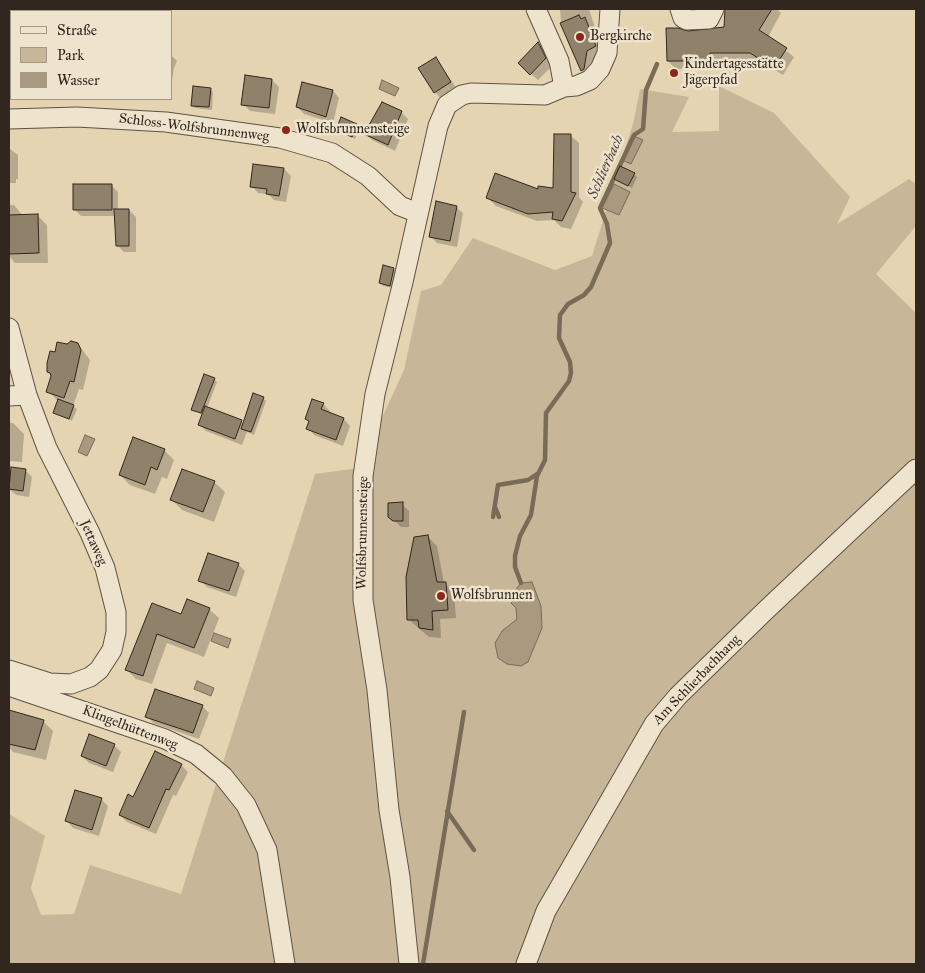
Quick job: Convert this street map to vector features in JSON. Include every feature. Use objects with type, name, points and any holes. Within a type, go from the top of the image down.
[{"type":"street","points":[[536,9],[559,61],[564,87]]},
{"type":"street","name":"Wolfsbrunnensteige","points":[[410,964],[401,884],[389,810],[377,690],[364,610],[363,492],[365,455],[374,394],[441,115],[455,99],[471,93],[544,95],[590,80],[604,63],[607,53],[610,9]]},
{"type":"street","points":[[680,9],[683,18],[687,20],[709,19],[714,9]]},
{"type":"street","name":"Schloss-Wolfsbrunnenweg","points":[[9,119],[78,117],[166,122],[280,138],[332,153],[361,171],[400,206],[418,213]]},
{"type":"street","name":"Jettaweg","points":[[9,328],[18,396],[47,448],[90,534],[115,602],[116,632],[106,661],[90,677],[81,682],[50,683],[9,670]]},
{"type":"street","name":"Am Schlierbachhang","points":[[526,964],[538,929],[549,905],[654,724],[678,696],[766,610],[916,469]]},
{"type":"street","name":"Klingelhüttenweg","points":[[9,686],[165,739],[196,754],[223,776],[246,805],[265,844],[270,862],[285,964]]},
{"type":"green space","points":[[719,86],[774,113],[850,197],[837,224],[909,179],[916,184],[916,226],[876,274],[916,313],[916,964],[9,964],[9,814],[45,836],[31,888],[41,915],[74,914],[90,865],[181,894],[315,474],[359,468],[404,370],[421,291],[441,285],[473,238],[555,270],[592,256],[634,120],[640,89],[689,97],[672,132],[719,131]]},
{"type":"water","points":[[382,80],[399,88],[395,96],[379,89]]},
{"type":"water","points":[[634,136],[643,140],[631,164],[622,160]]},
{"type":"water","points":[[614,184],[630,192],[619,215],[602,208]]},
{"type":"water","points":[[85,435],[95,439],[87,456],[78,452]]},
{"type":"water","name":"Wolfsbrunnen","points":[[532,582],[541,606],[542,628],[528,662],[521,666],[507,664],[498,658],[495,643],[502,631],[517,619],[516,608],[511,603],[514,599],[514,592],[521,583]]},
{"type":"water","points":[[214,633],[231,639],[228,648],[211,641]]},
{"type":"water","points":[[197,681],[214,688],[211,696],[194,689]]},
{"type":"building","points":[[725,9],[772,9],[759,30],[787,48],[774,68],[750,53],[710,53],[710,61],[667,61],[666,28],[678,28],[688,31],[724,27]]},
{"type":"building","name":"Bergkirche","points":[[579,15],[581,19],[585,17],[596,46],[587,51],[584,69],[581,71],[560,23]]},
{"type":"building","points":[[538,42],[546,58],[530,75],[518,63]]},
{"type":"building","points":[[436,57],[451,82],[434,93],[418,68]]},
{"type":"building","points":[[245,75],[272,79],[269,108],[241,105]]},
{"type":"building","points":[[302,82],[333,90],[326,117],[296,107]]},
{"type":"building","points":[[193,86],[211,88],[209,107],[191,106]]},
{"type":"building","points":[[382,102],[402,111],[388,145],[364,134]]},
{"type":"building","points":[[341,117],[357,124],[352,137],[336,130]]},
{"type":"building","points":[[554,134],[571,134],[571,192],[576,193],[562,221],[552,219],[553,212],[528,214],[486,198],[495,173],[538,189],[538,186],[553,188]]},
{"type":"building","points":[[253,164],[284,168],[279,196],[266,194],[267,189],[250,187]]},
{"type":"building","points":[[620,166],[635,173],[628,186],[614,179]]},
{"type":"building","points":[[73,184],[112,184],[112,210],[73,210]]},
{"type":"building","points":[[436,201],[457,206],[450,241],[429,237]]},
{"type":"building","points":[[114,209],[129,209],[129,246],[116,246]]},
{"type":"building","points":[[38,214],[39,253],[9,254],[9,215]]},
{"type":"building","points":[[383,265],[394,268],[390,286],[379,283]]},
{"type":"building","points":[[71,341],[78,343],[81,350],[74,382],[70,381],[64,398],[46,392],[51,376],[47,372],[47,363],[50,351],[55,352],[57,342],[67,344]]},
{"type":"building","points":[[204,374],[215,378],[201,413],[191,410]]},
{"type":"building","points":[[253,393],[264,397],[251,432],[241,429]]},
{"type":"building","points":[[58,399],[74,405],[69,419],[53,413]]},
{"type":"building","points":[[312,399],[324,403],[321,409],[344,418],[336,440],[306,429],[309,421],[305,419]]},
{"type":"building","points":[[205,406],[242,420],[235,439],[198,425]]},
{"type":"building","points":[[133,437],[165,449],[157,470],[151,467],[145,485],[119,475]]},
{"type":"building","points":[[11,467],[26,469],[23,491],[9,489]]},
{"type":"building","points":[[182,469],[215,481],[203,512],[170,500]]},
{"type":"building","points":[[403,502],[403,521],[393,521],[388,517],[388,503]]},
{"type":"building","points":[[428,535],[437,582],[446,582],[448,610],[432,611],[433,630],[419,628],[418,620],[407,620],[406,577],[414,537]]},
{"type":"building","points":[[208,553],[239,563],[229,591],[198,581]]},
{"type":"building","points":[[187,599],[210,608],[194,648],[157,634],[143,676],[125,670],[152,603],[181,614]]},
{"type":"building","points":[[155,689],[203,705],[193,733],[145,717]]},
{"type":"building","points":[[9,710],[44,720],[35,750],[9,744]]},
{"type":"building","points":[[89,734],[115,744],[106,766],[81,756]]},
{"type":"building","points":[[155,751],[182,764],[169,790],[166,789],[149,828],[119,815],[128,794],[133,797]]},
{"type":"building","points":[[75,790],[102,798],[92,830],[65,821]]},
{"type":"waterway","name":"Schlierbach","points":[[521,583],[515,567],[515,556],[520,536],[531,515],[537,476],[545,460],[546,413],[569,381],[571,373],[570,362],[559,338],[560,315],[568,304],[584,295],[591,287],[610,243],[607,224],[600,208],[634,135],[643,129],[646,90],[657,64]]},
{"type":"waterway","points":[[493,517],[498,485],[528,480],[537,474]]},
{"type":"waterway","points":[[495,507],[499,517]]},
{"type":"waterway","points":[[423,964],[464,712]]},
{"type":"waterway","points":[[447,811],[474,850]]},
{"type":"place","name":"Bergkirche","points":[[580,37]]},
{"type":"place","name":"Kindertagesstätte Jägerpfad","points":[[674,73]]},
{"type":"place","name":"Wolfsbrunnensteige","points":[[286,130]]},
{"type":"place","name":"Wolfsbrunnen","points":[[441,596]]}]
